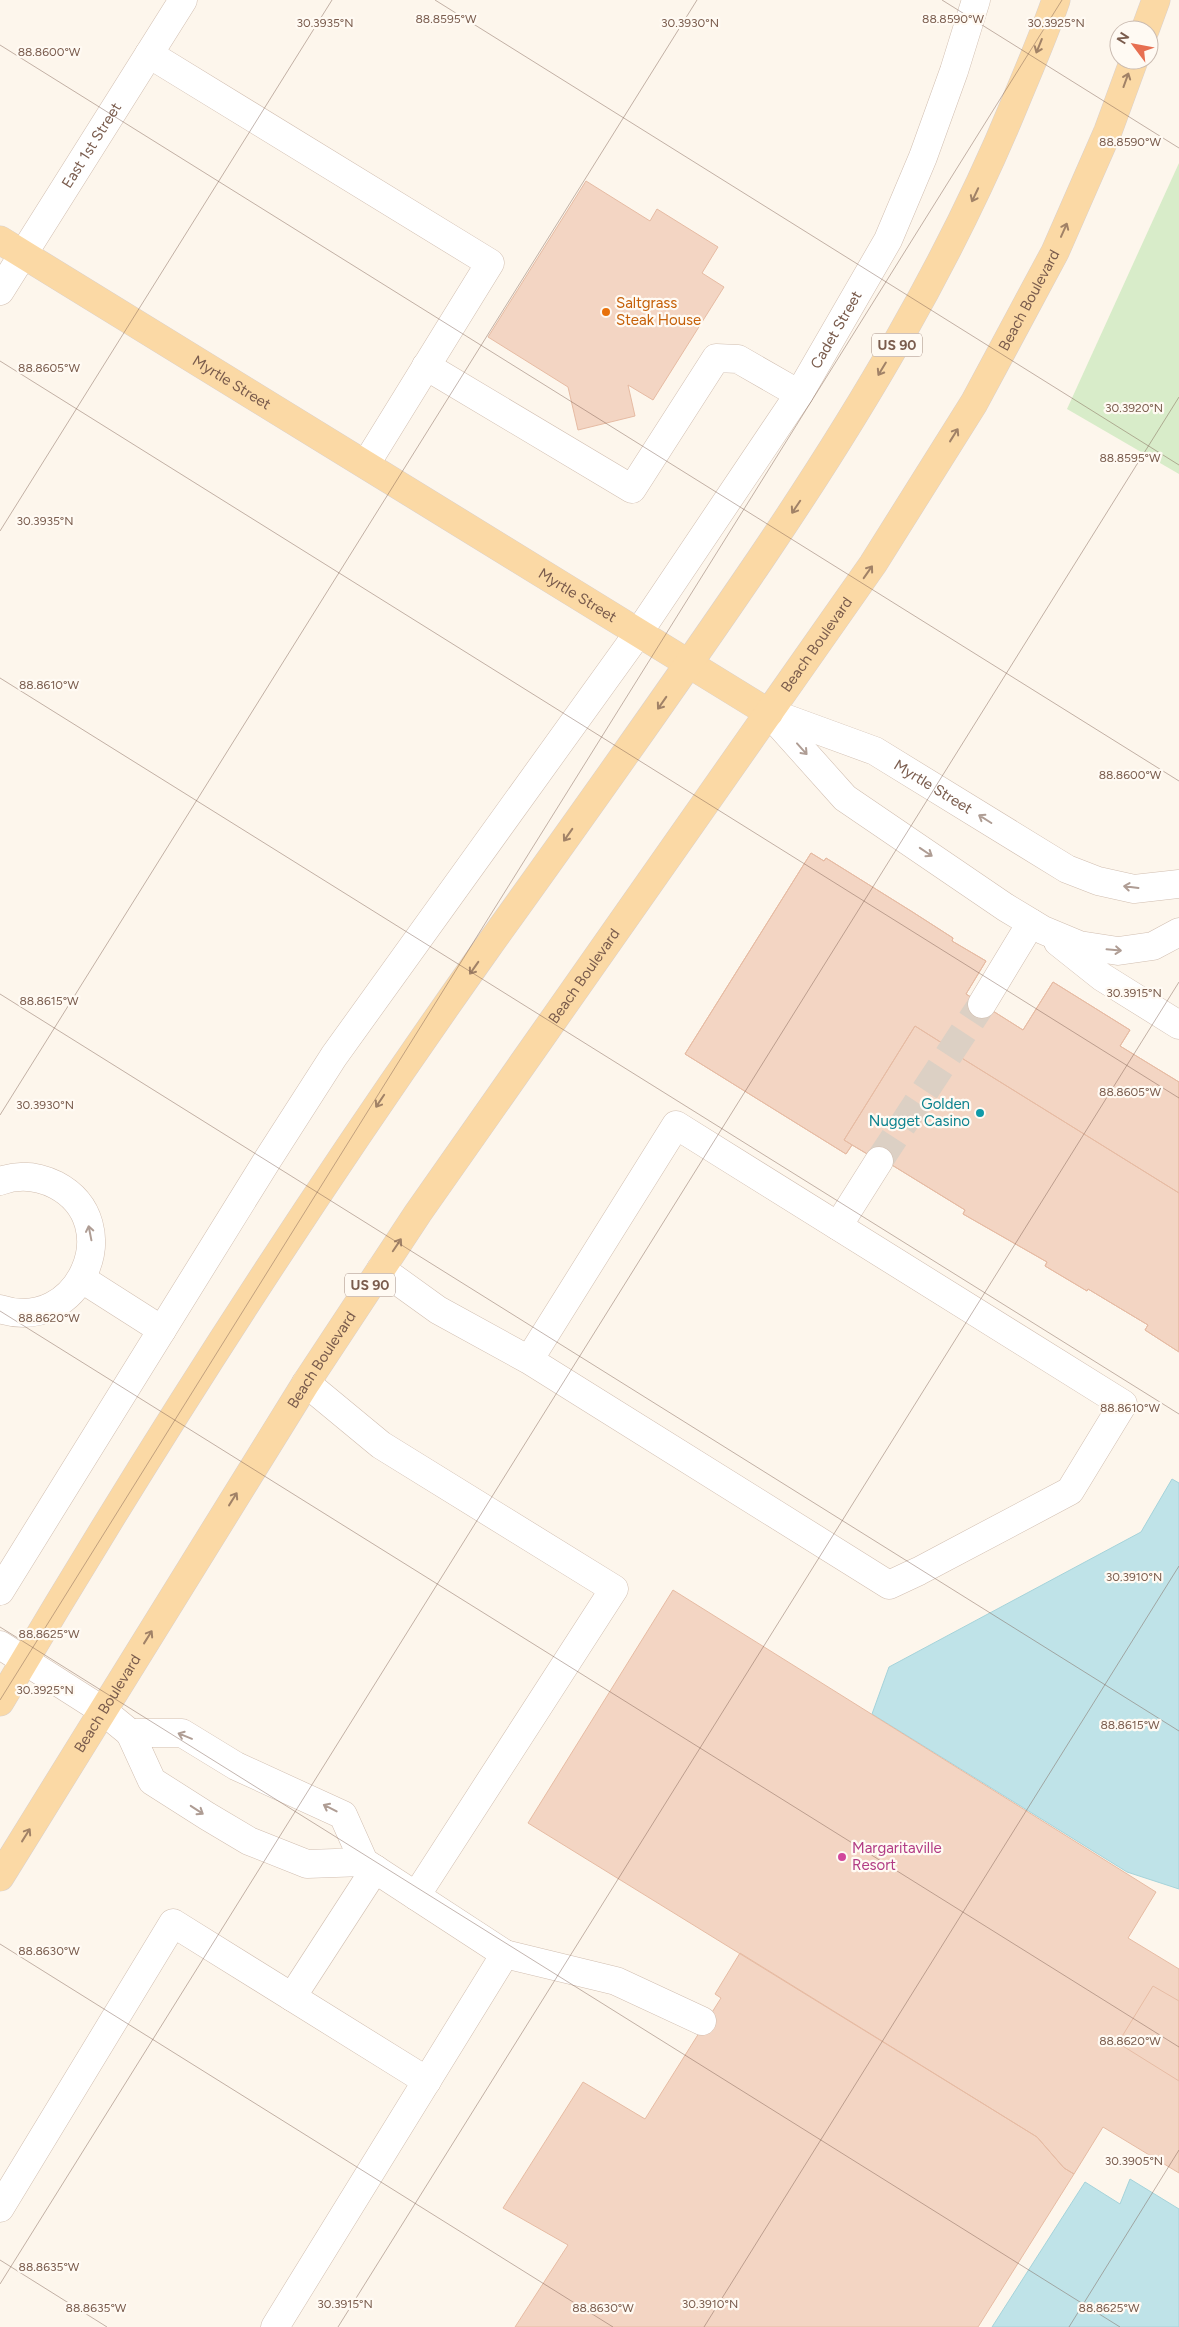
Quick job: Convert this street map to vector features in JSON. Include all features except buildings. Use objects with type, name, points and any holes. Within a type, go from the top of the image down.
[{"type":"main road","name":"US 90","points":[[0,1702],[267,1270],[400,1071],[690,663],[825,464],[906,330],[956,235],[995,152],[1048,24],[1056,0]]},
{"type":"main road","points":[[1149,20],[1156,0]]},
{"type":"main road","name":"Beach Boulevard","points":[[0,1877],[306,1383],[381,1269],[565,1002],[873,564],[974,403],[1055,252],[1108,131],[1130,70]]},
{"type":"main road","name":"Myrtle Street","points":[[0,240],[770,713]]},
{"type":"street","name":"East 1st Street","points":[[0,291],[183,0]]},
{"type":"street","name":"Cadet Street","points":[[0,1591],[334,1056],[639,632],[799,394],[888,240],[951,80],[976,0]]},
{"type":"street","points":[[149,54],[490,263],[366,464]]},
{"type":"street","points":[[426,366],[632,489],[716,358],[738,359],[799,394]]},
{"type":"street","points":[[770,713],[845,798],[1037,927],[1102,977],[1179,1025]]},
{"type":"street","name":"Myrtle Street","points":[[770,713],[875,751],[1067,869],[1098,881],[1134,889],[1179,884]]},
{"type":"street","points":[[1037,927],[1079,945],[1118,951],[1153,946],[1179,932]]},
{"type":"street","points":[[982,1004],[1037,927]]},
{"type":"street","points":[[381,1269],[438,1310],[529,1360],[889,1585],[920,1571],[1070,1490],[1124,1404],[676,1124],[529,1360]]},
{"type":"street","points":[[838,1226],[879,1161]]},
{"type":"street","points":[[0,1181],[26,1176],[45,1180],[64,1189],[78,1203],[87,1221],[91,1240],[90,1261],[82,1279],[68,1296],[51,1307],[32,1313],[11,1312],[0,1309]]},
{"type":"street","points":[[82,1279],[162,1330]]},
{"type":"street","points":[[306,1383],[381,1445],[614,1589],[416,1896]]},
{"type":"street","points":[[0,1645],[102,1710],[130,1733],[152,1781],[249,1841],[307,1864],[369,1866]]},
{"type":"street","points":[[130,1733],[182,1733],[236,1766],[343,1815],[369,1866],[505,1954],[616,1981],[702,2020]]},
{"type":"street","points":[[292,1997],[369,1866]]},
{"type":"street","points":[[0,2208],[173,1923],[427,2081]]},
{"type":"street","points":[[274,2327],[505,1954]]},
{"type":"green space","points":[[1179,163],[1179,474],[1067,409]]},
{"type":"water","points":[[1172,1479],[1179,1483],[1179,1889],[1127,1872],[872,1714],[889,1667],[1141,1532]]},
{"type":"water","points":[[1130,2179],[1179,2209],[1179,2327],[992,2327],[1085,2182],[1120,2204]]},
{"type":"tunnel","points":[[879,1161],[982,1004]]},
{"type":"place","name":"Saltgrass Steak House","points":[[606,312]]},
{"type":"place","name":"Golden Nugget Casino","points":[[980,1113]]},
{"type":"place","name":"Margaritaville Resort","points":[[842,1857]]}]
